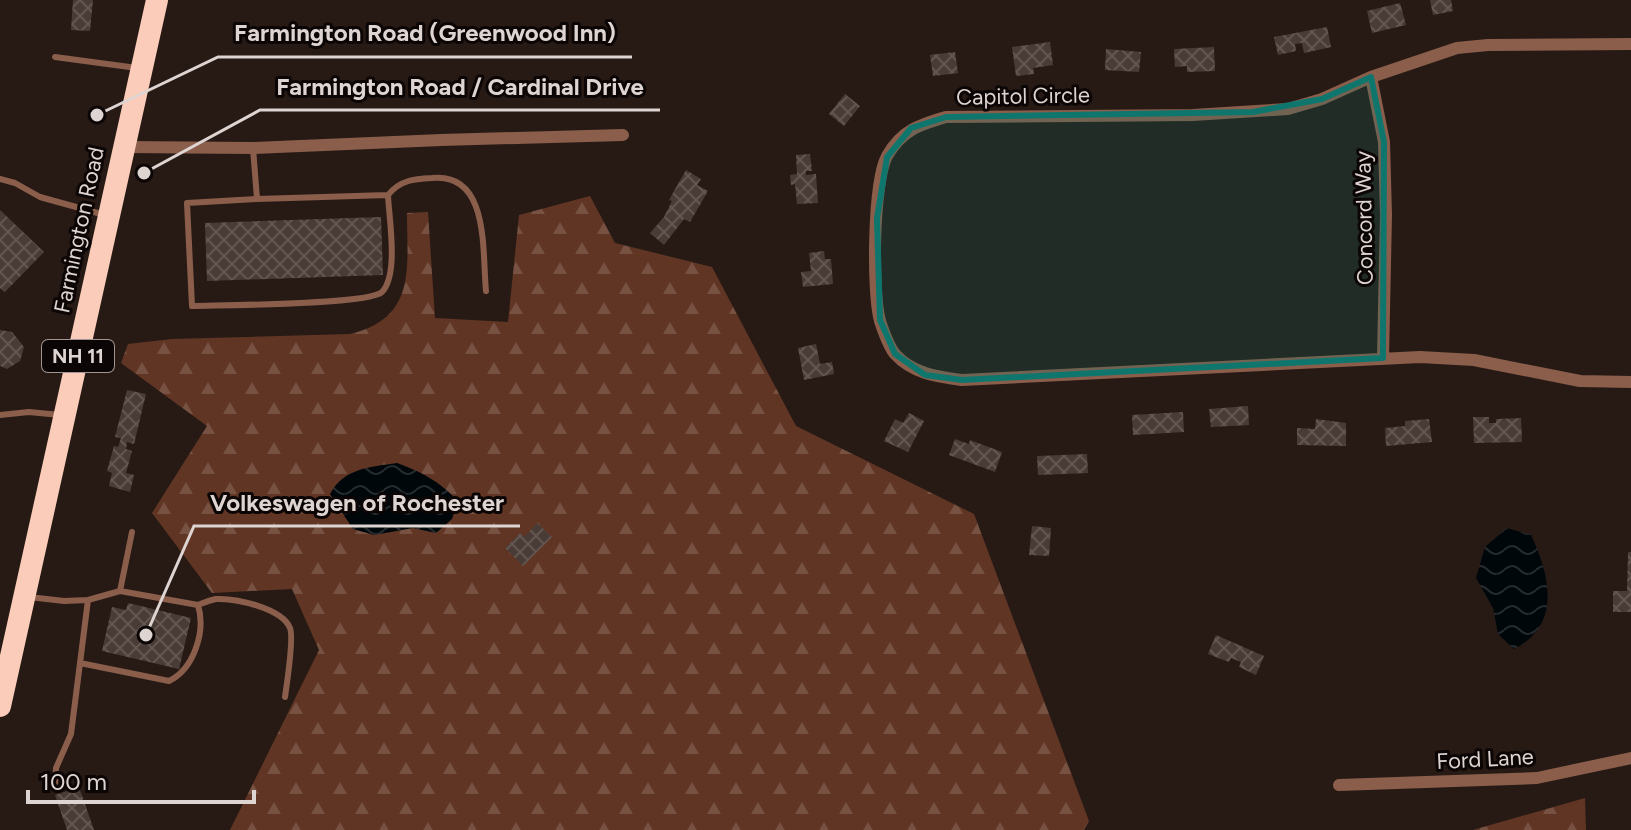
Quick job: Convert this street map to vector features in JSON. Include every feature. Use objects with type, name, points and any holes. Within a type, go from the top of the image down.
[{"type":"highway","name":"Farmington Road","points":[[0,706],[157,0]]},
{"type":"street","name":"Capitol Circle","points":[[1631,44],[1457,48],[1288,109],[1193,115],[946,117],[911,128],[887,157],[877,218],[880,320],[895,354],[925,375],[962,380],[999,379],[1420,357],[1474,360],[1580,381],[1631,382]]},
{"type":"street","name":"Concord Way","points":[[1371,77],[1384,142],[1386,230],[1383,358]]},
{"type":"street","points":[[123,147],[253,148],[623,135]]},
{"type":"street","name":"Ford Lane","points":[[1339,785],[1537,778],[1631,758]]},
{"type":"lane","points":[[55,57],[141,68]]},
{"type":"lane","points":[[253,148],[257,199]]},
{"type":"lane","points":[[388,195],[392,267],[382,292],[372,297],[192,306],[187,203],[388,195],[410,180],[443,177],[457,181],[475,199],[486,291]]},
{"type":"lane","points":[[0,179],[15,183],[40,197],[108,216]]},
{"type":"lane","points":[[0,415],[29,412],[65,415]]},
{"type":"lane","points":[[120,591],[132,532]]},
{"type":"lane","points":[[25,597],[88,600],[120,591],[198,605],[215,599],[254,605],[275,613],[285,620],[291,630],[285,697]]},
{"type":"lane","points":[[55,783],[56,768],[71,734],[88,600]]},
{"type":"lane","points":[[80,663],[169,681],[179,676],[193,654],[200,630],[198,605]]},
{"type":"highlighted area","points":[[1371,77],[1384,142],[1383,358],[962,380],[925,375],[895,354],[880,320],[877,218],[887,157],[911,128],[946,117],[1253,112],[1322,99]]},
{"type":"green space","points":[[590,196],[615,243],[712,267],[796,426],[974,514],[1089,821],[1084,830],[230,830],[319,650],[292,589],[212,593],[152,513],[207,426],[121,363],[128,344],[172,339],[350,334],[372,326],[387,316],[404,288],[408,253],[407,213],[428,212],[435,318],[508,322],[519,215]]},
{"type":"green space","points":[[1585,798],[1586,830],[1473,830]]},
{"type":"water","points":[[397,463],[430,478],[458,501],[452,519],[436,533],[413,528],[374,535],[353,529],[330,494],[350,474]]},
{"type":"water","points":[[1507,528],[1531,535],[1543,566],[1548,598],[1540,627],[1514,649],[1498,634],[1493,608],[1476,578],[1485,547]]},
{"type":"building","points":[[73,0],[93,0],[90,31],[71,30]]},
{"type":"building","points":[[1430,0],[1451,0],[1453,11],[1433,15]]},
{"type":"building","points":[[1400,3],[1406,25],[1372,33],[1367,11]]},
{"type":"building","points":[[1327,27],[1331,47],[1304,53],[1302,43],[1295,44],[1296,51],[1278,55],[1274,37]]},
{"type":"building","points":[[1050,42],[1053,65],[1033,68],[1034,74],[1016,76],[1012,47]]},
{"type":"building","points":[[1214,47],[1215,71],[1187,72],[1187,66],[1175,67],[1174,49]]},
{"type":"building","points":[[1106,49],[1141,52],[1139,72],[1105,70]]},
{"type":"building","points":[[955,52],[958,73],[933,76],[930,55]]},
{"type":"building","points":[[845,94],[860,106],[844,126],[829,114]]},
{"type":"building","points":[[810,154],[812,171],[806,171],[806,175],[816,174],[818,203],[797,204],[795,184],[791,185],[790,175],[797,174],[796,155]]},
{"type":"building","points":[[686,170],[701,179],[697,185],[708,191],[690,222],[684,219],[664,245],[650,233],[664,217],[672,201],[669,200]]},
{"type":"building","points":[[0,210],[44,252],[5,292],[0,288]]},
{"type":"building","points":[[381,217],[383,275],[207,281],[205,223]]},
{"type":"building","points":[[824,251],[825,259],[831,259],[833,284],[803,287],[801,272],[811,271],[809,253]]},
{"type":"building","points":[[0,330],[12,332],[24,347],[20,361],[7,369],[0,366]]},
{"type":"building","points":[[816,344],[820,364],[832,362],[834,374],[804,380],[798,348]]},
{"type":"building","points":[[127,390],[146,394],[134,444],[127,442],[126,449],[132,451],[126,473],[134,475],[130,492],[109,486],[112,473],[107,471],[114,446],[118,447],[121,438],[115,437]]},
{"type":"building","points":[[1248,406],[1249,425],[1211,427],[1209,409]]},
{"type":"building","points":[[1183,412],[1184,432],[1133,435],[1132,415]]},
{"type":"building","points":[[909,413],[924,421],[908,452],[884,441],[895,419],[903,423]]},
{"type":"building","points":[[1473,417],[1489,417],[1489,423],[1496,423],[1496,419],[1521,418],[1522,442],[1474,443]]},
{"type":"building","points":[[1316,419],[1346,423],[1346,446],[1297,445],[1297,428],[1315,429]]},
{"type":"building","points":[[1429,419],[1432,442],[1386,446],[1385,428],[1405,426],[1405,421]]},
{"type":"building","points":[[955,439],[969,444],[970,440],[1002,452],[995,472],[949,455]]},
{"type":"building","points":[[1087,454],[1088,473],[1038,475],[1037,456]]},
{"type":"building","points":[[537,523],[552,537],[523,566],[505,548],[520,533],[524,537]]},
{"type":"building","points":[[1032,526],[1051,528],[1049,556],[1029,555]]},
{"type":"building","points":[[1628,552],[1631,552],[1631,612],[1613,612],[1613,591],[1627,591]]},
{"type":"building","points":[[128,603],[191,618],[179,669],[102,651],[112,607],[126,610]]},
{"type":"building","points":[[1216,635],[1264,656],[1256,675],[1239,667],[1241,662],[1231,658],[1229,662],[1208,654]]},
{"type":"building","points":[[79,787],[94,830],[67,830],[55,795]]},
{"type":"place","name":"Farmington Road (Greenwood Inn)","points":[[97,115]]},
{"type":"place","name":"Farmington Road / Cardinal Drive","points":[[144,173]]},
{"type":"place","name":"Volkeswagen of Rochester","points":[[146,635]]}]
